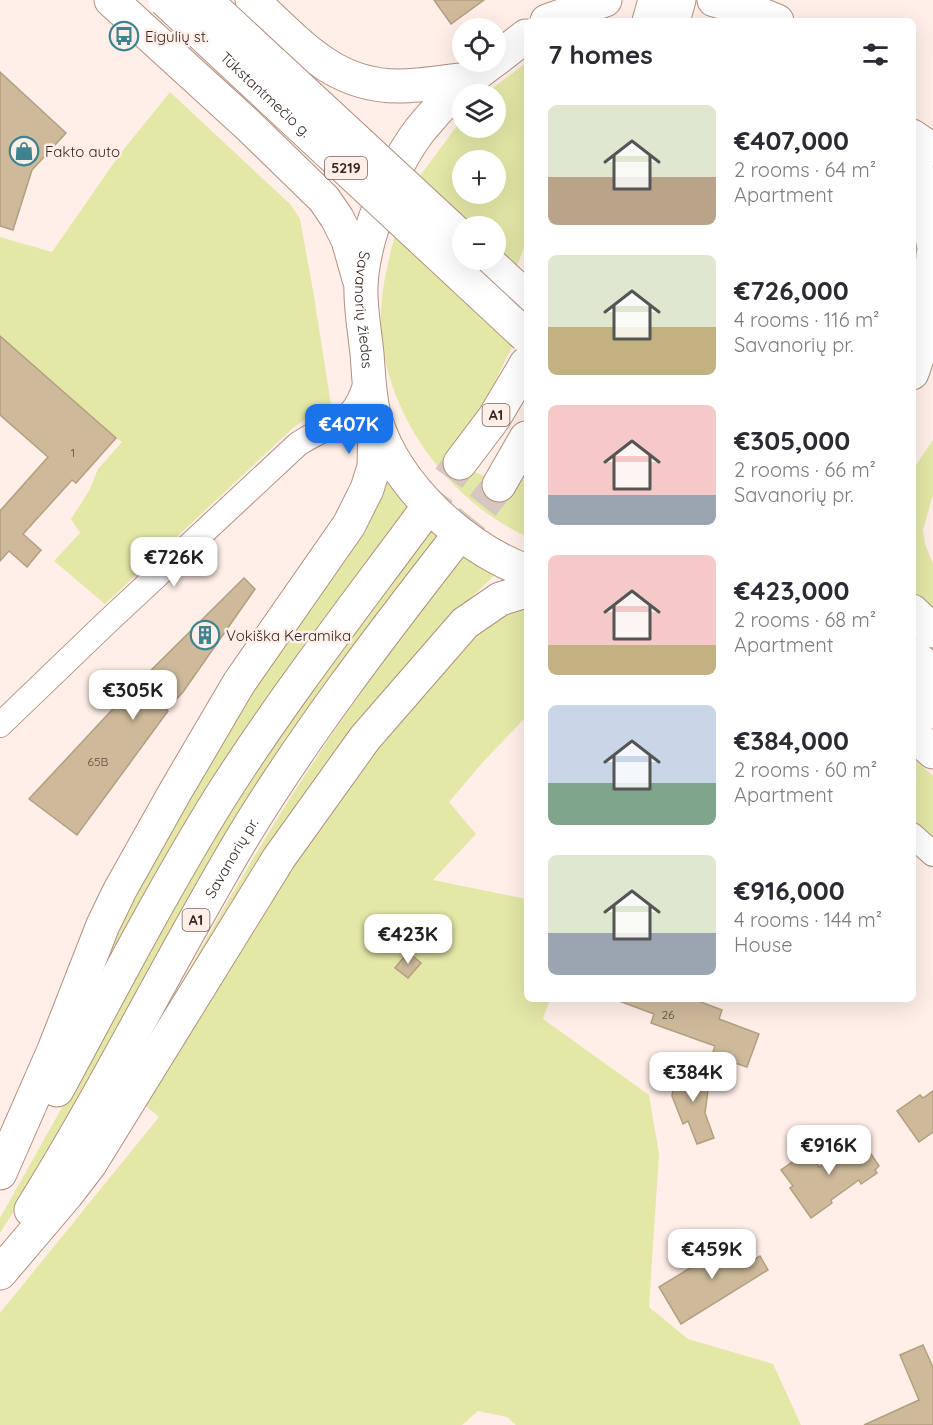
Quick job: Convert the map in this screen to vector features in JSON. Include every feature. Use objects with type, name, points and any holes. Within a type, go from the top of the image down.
[{"type":"main road","points":[[111,0],[248,125],[324,199],[348,240],[361,286]]},
{"type":"main road","name":"Tūkstantmečio g.","points":[[165,0],[524,334]]},
{"type":"main road","name":"Tūkstantmečio g.","points":[[205,0],[452,229]]},
{"type":"main road","points":[[252,0],[322,64],[349,78],[402,87],[462,72]]},
{"type":"main road","name":"Savanorių žiedas","points":[[552,18],[605,0]]},
{"type":"main road","points":[[650,18],[655,0]]},
{"type":"main road","points":[[674,18],[679,0]]},
{"type":"main road","points":[[716,0],[770,18]]},
{"type":"main road","points":[[783,0],[797,18]]},
{"type":"main road","name":"Savanorių žiedas","points":[[506,51],[524,38]]},
{"type":"main road","name":"Savanorių žiedas","points":[[479,72],[443,105],[419,132],[395,173],[372,229],[361,286],[375,419],[395,461],[448,525],[487,552],[524,570]]},
{"type":"main road","points":[[916,139],[933,150]]},
{"type":"main road","points":[[916,171],[931,222],[933,243]]},
{"type":"main road","points":[[916,359],[924,330],[933,255]]},
{"type":"main road","points":[[497,270],[524,295]]},
{"type":"main road","points":[[916,363],[933,321]]},
{"type":"main road","name":"A1","points":[[460,463],[494,418],[524,367]]},
{"type":"main road","points":[[0,1173],[120,890],[239,683],[349,525],[361,502],[372,475],[375,459],[375,419]]},
{"type":"main road","name":"A1","points":[[499,485],[524,441]]},
{"type":"main road","points":[[0,1188],[18,1162],[148,922],[221,796],[302,676],[420,518]]},
{"type":"main road","name":"Savanorių pr.","points":[[0,1260],[50,1180],[116,1066],[244,835],[330,705],[452,544]]},
{"type":"main road","points":[[0,1274],[90,1164],[273,868],[365,738],[465,623],[500,599],[524,592]]},
{"type":"main road","points":[[916,615],[933,631]]},
{"type":"main road","points":[[916,658],[933,673]]},
{"type":"main road","points":[[916,696],[933,712]]},
{"type":"main road","points":[[916,737],[933,752]]},
{"type":"street","points":[[0,725],[298,444],[351,414],[359,403],[369,374]]},
{"type":"street","points":[[333,426],[353,429],[364,437],[368,444],[372,475]]},
{"type":"street","points":[[916,839],[933,854]]},
{"type":"green space","points":[[524,65],[524,247],[517,266],[506,256],[506,216],[463,216],[420,176],[452,133],[452,138],[506,138],[506,84],[498,84]]},
{"type":"green space","points":[[170,92],[290,204],[300,219],[331,405],[314,413],[293,428],[105,604],[54,561],[80,533],[71,519],[89,491],[98,469],[122,442],[0,336],[0,237],[52,252],[120,154]]},
{"type":"green space","points":[[395,235],[513,344],[481,411],[471,470],[514,491],[524,476],[524,535],[498,521],[471,501],[425,450],[407,421],[394,389],[385,357],[381,325],[389,257]]},
{"type":"green space","points":[[933,440],[933,495],[923,530],[925,544],[933,564],[933,617],[916,599],[916,465]]},
{"type":"green space","points":[[386,481],[410,508],[306,642],[246,728],[70,1033],[147,874],[262,673]]},
{"type":"green space","points":[[432,528],[443,537],[0,1233],[0,1218],[227,813],[354,628]]},
{"type":"green space","points":[[466,554],[496,574],[456,612],[164,1014],[255,856],[313,763],[387,657]]},
{"type":"green space","points":[[524,608],[524,719],[449,802],[476,834],[433,880],[524,899],[524,1002],[549,1002],[543,1019],[649,1095],[659,1154],[649,1307],[688,1339],[773,1364],[801,1425],[516,1425],[507,1417],[478,1411],[462,1425],[0,1425],[0,1313],[159,1117],[141,1102],[232,958],[347,790],[430,682],[489,623]]},
{"type":"green space","points":[[916,761],[933,776],[933,840],[916,824]]},
{"type":"building","points":[[434,0],[484,0],[459,18],[452,18],[451,24]]},
{"type":"building","name":"Fakto auto","points":[[0,72],[66,133],[32,170],[13,230],[0,226]]},
{"type":"building","points":[[0,336],[116,438],[76,483],[72,480],[23,534],[41,550],[27,567],[9,551],[0,561],[0,511],[48,457],[0,415]]},
{"type":"building","points":[[244,578],[255,589],[183,692],[166,710],[168,711],[77,835],[29,799],[124,697]]},
{"type":"building","points":[[408,952],[421,963],[408,978],[395,968]]},
{"type":"building","points":[[622,1002],[701,1002],[722,1010],[719,1019],[759,1034],[747,1067],[735,1063],[733,1067],[711,1059],[715,1046],[651,1023],[654,1014]]},
{"type":"building","points":[[676,1070],[710,1075],[705,1113],[714,1138],[697,1144],[688,1121],[683,1124],[672,1096]]},
{"type":"building","points":[[933,1091],[933,1132],[919,1142],[897,1111],[920,1095],[923,1098]]},
{"type":"building","points":[[861,1139],[879,1166],[875,1170],[877,1173],[861,1184],[859,1180],[811,1218],[790,1188],[793,1186],[781,1170],[808,1151],[819,1167]]},
{"type":"building","points":[[741,1237],[755,1259],[760,1256],[768,1270],[681,1324],[659,1287]]},
{"type":"building","points":[[923,1345],[933,1367],[933,1425],[864,1425],[919,1400],[900,1355]]},
{"type":"tunnel","points":[[420,518],[460,463]]},
{"type":"tunnel","points":[[452,544],[499,485]]},
{"type":"place","name":"Eigulių st.","points":[[124,36]]},
{"type":"place","name":"Fakto auto","points":[[24,151]]},
{"type":"place","name":"Vokiška Keramika","points":[[205,635]]}]
